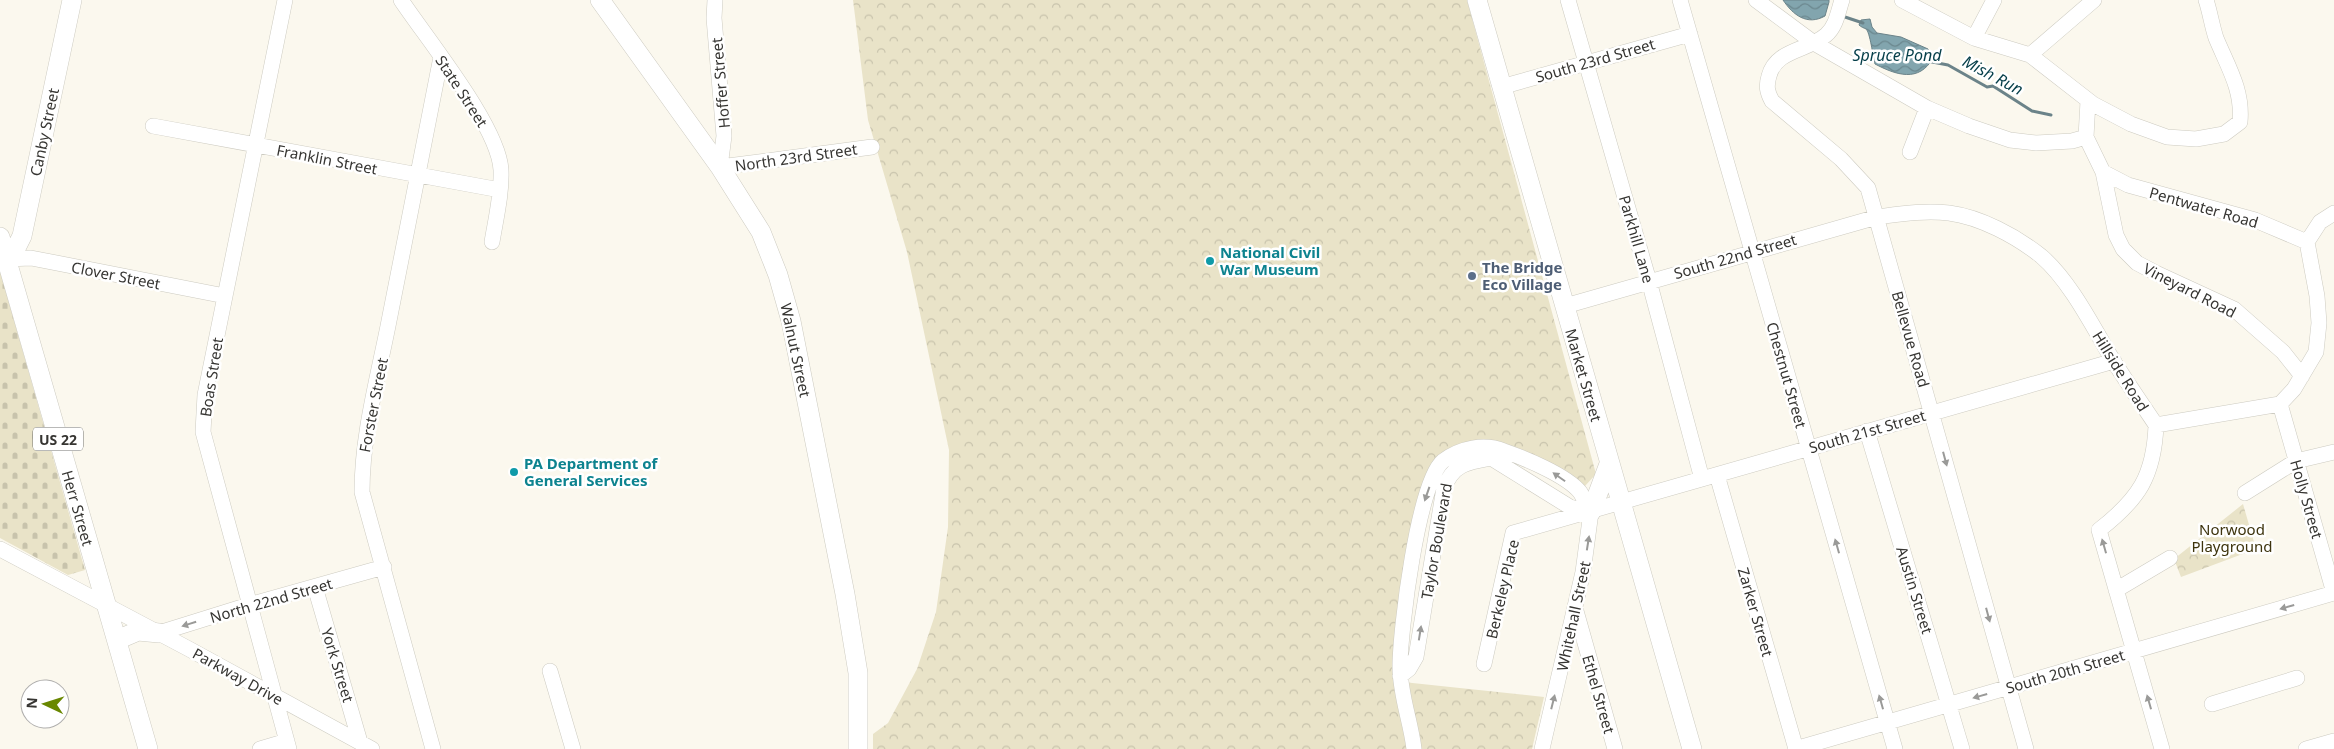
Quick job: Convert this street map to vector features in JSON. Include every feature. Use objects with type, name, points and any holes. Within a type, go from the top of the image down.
[{"type":"main road","name":"Canby Street","points":[[6,259],[17,246],[22,236],[72,0]]},
{"type":"main road","name":"Walnut Street","points":[[600,0],[720,166],[761,232],[778,275],[792,321],[848,613],[858,673],[858,749]]},
{"type":"main road","name":"Market Street","points":[[1477,0],[1692,749]]},
{"type":"main road","name":"Herr Street","points":[[0,237],[148,749]]},
{"type":"main road","points":[[1591,512],[1609,464]]},
{"type":"main road","points":[[117,640],[138,631],[159,633]]},
{"type":"street","name":"Boas Street","points":[[284,0],[205,395],[203,432],[252,604],[288,745]]},
{"type":"street","name":"State Street","points":[[401,0],[441,57],[498,148],[501,169],[500,190],[492,242]]},
{"type":"street","name":"Hoffer Street","points":[[715,0],[714,18],[724,136],[720,166]]},
{"type":"street","name":"Parkhill Lane","points":[[1568,0],[1649,281],[1702,480]]},
{"type":"street","name":"Chestnut Street","points":[[1680,0],[1895,749]]},
{"type":"street","points":[[1756,0],[1814,43],[1927,108],[1969,126],[2010,140],[2054,142],[2072,141],[2086,137]]},
{"type":"street","name":"Bellevue Road","points":[[1842,0],[1836,20],[1828,34],[1814,43],[1790,52],[1772,65],[1766,92],[1772,101],[1841,159],[1868,188],[2026,749]]},
{"type":"street","points":[[1902,0],[1974,38],[2030,55],[2088,101],[2131,124],[2166,137],[2196,139],[2224,134],[2240,122],[2242,104],[2231,70],[2216,36],[2206,0]]},
{"type":"street","points":[[1974,38],[1994,0]]},
{"type":"street","points":[[2030,55],[2094,0]]},
{"type":"street","name":"South 23rd Street","points":[[1501,87],[1690,34]]},
{"type":"street","name":"Forster Street","points":[[433,749],[362,492],[362,459],[441,57]]},
{"type":"street","name":"Vineyard Road","points":[[2088,101],[2086,137],[2103,172],[2116,235],[2123,249],[2137,263],[2156,274],[2234,310],[2284,352],[2302,376]]},
{"type":"street","points":[[1910,152],[1927,108]]},
{"type":"street","name":"Franklin Street","points":[[153,126],[500,190]]},
{"type":"street","name":"North 23rd Street","points":[[720,166],[872,147]]},
{"type":"street","name":"Pentwater Road","points":[[2103,172],[2128,185],[2255,220],[2307,242]]},
{"type":"street","name":"Hillside Road","points":[[1877,217],[1913,212],[1948,213],[1976,219],[2017,240],[2041,256],[2053,268],[2081,308],[2156,425],[2280,404]]},
{"type":"street","points":[[2280,404],[2294,389],[2316,352],[2319,323],[2317,296],[2307,242],[2320,222],[2334,213]]},
{"type":"street","name":"South 22nd Street","points":[[1565,306],[1752,251],[1877,217]]},
{"type":"street","name":"Clover Street","points":[[6,259],[32,258],[225,296]]},
{"type":"street","name":"South 21st Street","points":[[1620,503],[2114,361]]},
{"type":"street","name":"Holly Street","points":[[2280,404],[2334,593]]},
{"type":"street","points":[[2156,425],[2155,448],[2148,473],[2137,495],[2100,530],[2162,749]]},
{"type":"street","name":"Austin Street","points":[[1867,431],[1962,749]]},
{"type":"street","name":"Taylor Boulevard","points":[[1414,749],[1400,676],[1402,626],[1416,537],[1428,488],[1442,462],[1469,448],[1495,448],[1549,470],[1579,492],[1591,512]]},
{"type":"street","points":[[2245,493],[2296,461],[2334,452]]},
{"type":"street","name":"Zarker Street","points":[[1717,475],[1796,749]]},
{"type":"street","points":[[1591,512],[1620,503]]},
{"type":"street","name":"Whitehall Street","points":[[1542,749],[1585,563],[1591,512]]},
{"type":"street","name":"Berkeley Place","points":[[1484,664],[1513,533],[1591,512]]},
{"type":"street","name":"Parkway Drive","points":[[0,549],[105,603],[366,746]]},
{"type":"street","points":[[2116,590],[2170,558]]},
{"type":"street","name":"North 22nd Street","points":[[159,633],[252,604],[384,568]]},
{"type":"street","name":"York Street","points":[[315,587],[366,746]]},
{"type":"street","name":"South 20th Street","points":[[1796,749],[2334,593]]},
{"type":"street","name":"Ethel Street","points":[[1575,610],[1615,749]]},
{"type":"street","points":[[550,671],[573,749]]},
{"type":"street","points":[[2212,704],[2297,678]]},
{"type":"street","points":[[1604,749],[1609,726]]},
{"type":"street","points":[[2306,749],[2334,741]]},
{"type":"street","points":[[260,749],[288,745]]},
{"type":"green space","points":[[853,0],[1467,0],[1596,474],[1585,486],[1507,444],[1487,441],[1426,476],[1418,496],[1412,524],[1403,682],[1544,697],[1532,749],[873,749],[873,734],[888,723],[917,669],[936,612],[948,527],[949,450],[907,252],[868,120]]},
{"type":"green space","points":[[0,271],[85,570],[68,575],[0,538]]},
{"type":"green space","name":"Norwood Playground","points":[[2243,504],[2256,549],[2181,577],[2174,559]]},
{"type":"water","points":[[1783,0],[1829,0],[1829,2],[1825,16],[1812,20],[1796,14]]},
{"type":"water","name":"Spruce Pond","points":[[1870,19],[1872,27],[1877,33],[1901,37],[1928,49],[1933,58],[1927,66],[1914,74],[1899,74],[1875,64],[1867,31],[1859,25],[1861,20]]},
{"type":"waterway","name":"Mish Run","points":[[1845,17],[1863,23]]},
{"type":"waterway","name":"Mish Run","points":[[1927,61],[1948,65],[1987,87],[1993,86],[2032,111],[2051,115]]},
{"type":"place","name":"National Civil War Museum","points":[[1210,261]]},
{"type":"place","name":"The Bridge Eco Village","points":[[1472,276]]},
{"type":"place","name":"PA Department of General Services","points":[[514,472]]}]
